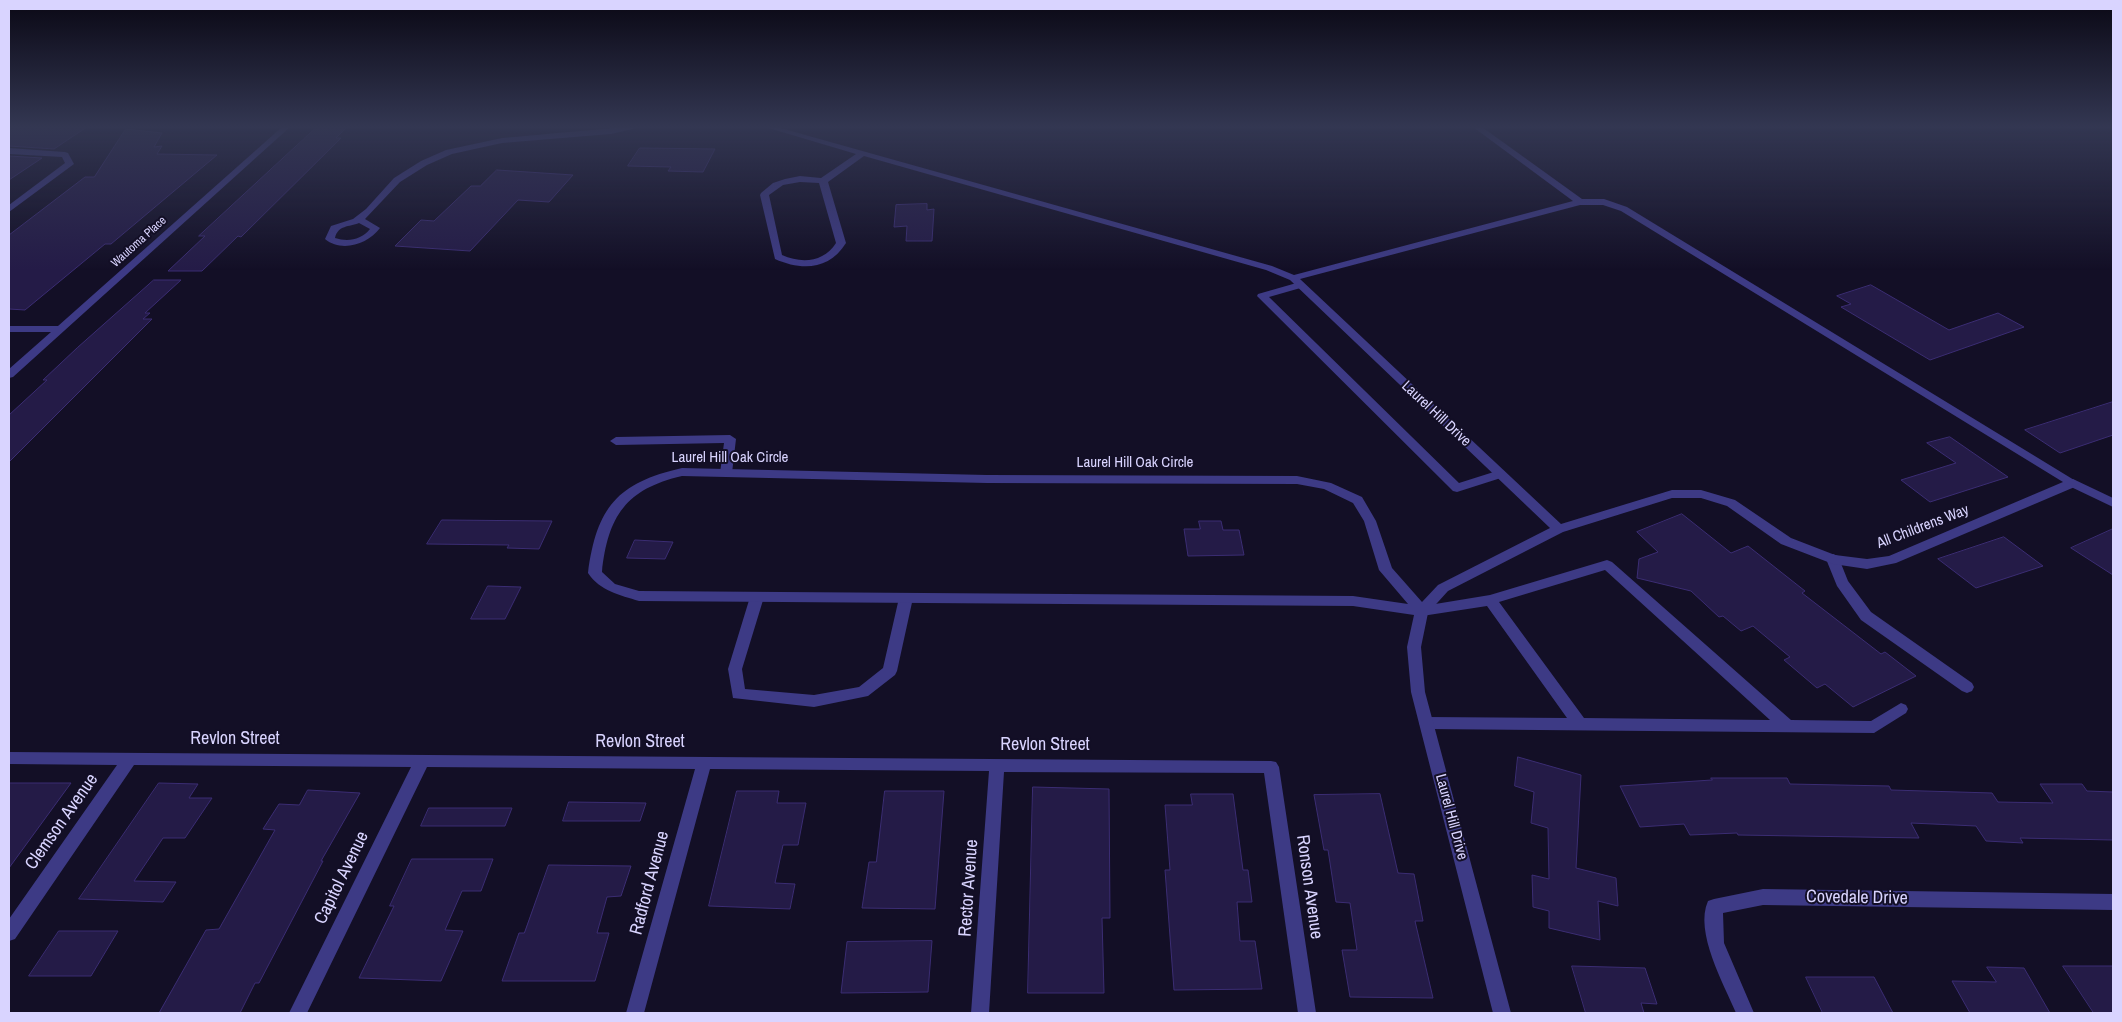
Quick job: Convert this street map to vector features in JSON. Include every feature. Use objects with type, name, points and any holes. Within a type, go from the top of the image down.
[{"type":"street","points":[[9,209],[56,175]]},
{"type":"street","name":"Wautoma Place","points":[[9,375],[233,175]]},
{"type":"street","points":[[360,220],[391,185],[406,175]]},
{"type":"street","points":[[823,182],[841,243],[837,251],[823,261],[790,263],[778,257],[764,195],[770,187],[780,182],[800,179],[823,182],[833,175]]},
{"type":"street","name":"Laurel Hill Drive","points":[[940,175],[1269,268],[1297,282],[1559,529],[1443,588],[1422,611],[1414,647],[1418,692],[1502,1013]]},
{"type":"street","points":[[1542,175],[1580,202]]},
{"type":"street","points":[[1500,474],[1457,488],[1262,296],[1297,282],[1580,202],[1604,202],[1624,209],[2073,483],[2113,503]]},
{"type":"street","points":[[9,329],[60,330]]},
{"type":"street","points":[[616,441],[730,439],[726,473]]},
{"type":"street","name":"Laurel Hill Oak Circle","points":[[682,472],[987,479],[1297,480],[1328,486],[1358,500],[1370,521],[1386,570],[1422,611],[1353,601],[638,596],[610,587],[595,573],[596,548],[616,505],[630,491],[657,476],[682,472]]},
{"type":"street","name":"All Childrens Way","points":[[1559,529],[1672,494],[1701,494],[1731,503],[1786,540],[1833,559],[1867,564],[1890,560],[2073,483]]},
{"type":"street","points":[[1833,559],[1842,583],[1866,616],[1967,687]]},
{"type":"street","points":[[1422,611],[1490,600],[1608,565],[1787,726]]},
{"type":"street","points":[[757,597],[735,669],[738,694],[814,701],[863,692],[890,671],[906,598]]},
{"type":"street","points":[[1490,600],[1580,724]]},
{"type":"street","points":[[1426,723],[1874,727],[1901,709]]},
{"type":"street","name":"Revlon Street","points":[[9,758],[1271,767]]},
{"type":"street","name":"Clemson Avenue","points":[[9,933],[130,759]]},
{"type":"street","name":"Capitol Avenue","points":[[298,1013],[422,761]]},
{"type":"street","name":"Radford Avenue","points":[[635,1013],[704,763]]},
{"type":"street","name":"Rector Avenue","points":[[980,1013],[997,765]]},
{"type":"street","name":"Ronson Avenue","points":[[1271,767],[1307,1013]]},
{"type":"street","name":"Covedale Drive","points":[[1745,1013],[1715,943],[1714,907],[1762,897],[2113,902]]},
{"type":"building","points":[[9,175],[17,175],[9,180]]},
{"type":"building","points":[[96,175],[194,175],[111,244],[105,244],[25,310],[9,309],[9,235],[85,177],[94,177]]},
{"type":"building","points":[[265,175],[304,175],[241,237],[238,236],[202,271],[168,271],[205,236],[199,236]]},
{"type":"building","points":[[492,175],[573,175],[549,202],[518,200],[470,251],[395,246],[421,220],[434,221],[471,186],[480,186]]},
{"type":"building","points":[[927,204],[927,210],[934,209],[932,241],[906,241],[907,226],[894,227],[896,205]]},
{"type":"building","points":[[154,280],[181,280],[145,313],[150,313],[143,319],[152,319],[9,462],[9,415],[47,380],[43,380],[77,348]]},
{"type":"building","points":[[1871,285],[1949,330],[1998,313],[2024,327],[1930,360],[1841,307],[1851,304],[1837,296]]},
{"type":"building","points":[[2113,402],[2113,435],[2060,453],[2025,430]]},
{"type":"building","points":[[1950,437],[2008,477],[1930,502],[1901,480],[1956,463],[1927,443]]},
{"type":"building","points":[[1682,514],[1731,553],[1748,546],[1805,591],[1802,593],[1881,654],[1885,652],[1916,676],[1853,707],[1825,684],[1817,688],[1784,660],[1790,657],[1753,626],[1741,631],[1723,616],[1719,617],[1691,591],[1637,578],[1639,559],[1658,552],[1637,532]]},
{"type":"building","points":[[442,520],[552,521],[539,549],[507,548],[509,545],[427,544]]},
{"type":"building","points":[[1199,521],[1221,521],[1223,530],[1239,530],[1244,555],[1188,556],[1184,529],[1200,529]]},
{"type":"building","points":[[2113,529],[2113,575],[2071,548]]},
{"type":"building","points":[[2004,537],[2043,566],[1976,588],[1938,559]]},
{"type":"building","points":[[635,540],[673,542],[665,559],[627,558]]},
{"type":"building","points":[[488,586],[521,587],[505,619],[471,619]]},
{"type":"building","points":[[1518,757],[1581,775],[1576,868],[1616,878],[1618,906],[1598,901],[1600,940],[1549,928],[1549,911],[1533,907],[1532,875],[1549,879],[1548,828],[1531,823],[1534,792],[1515,786]]},
{"type":"building","points":[[1711,778],[1787,778],[1790,784],[1889,786],[1891,790],[1992,793],[1998,802],[2053,803],[2040,784],[2082,784],[2087,791],[2113,792],[2113,840],[2020,838],[2023,843],[1986,841],[1976,826],[1911,823],[1919,838],[1738,835],[1737,833],[1690,835],[1684,824],[1640,827],[1620,786],[1712,780]]},
{"type":"building","points":[[9,783],[71,783],[9,868]]},
{"type":"building","points":[[159,783],[198,784],[189,798],[212,798],[185,838],[163,838],[134,881],[176,882],[163,902],[79,899]]},
{"type":"building","points":[[1033,787],[1109,789],[1110,918],[1102,918],[1104,993],[1028,993]]},
{"type":"building","points":[[308,790],[360,793],[321,861],[323,861],[259,983],[255,983],[240,1013],[159,1013],[206,930],[219,929],[275,830],[263,829],[279,804],[299,805]]},
{"type":"building","points":[[737,791],[779,791],[777,803],[806,803],[798,845],[783,845],[775,883],[795,884],[790,909],[709,906]]},
{"type":"building","points":[[885,791],[944,791],[935,909],[862,908],[869,862],[876,862]]},
{"type":"building","points":[[1191,794],[1233,794],[1243,870],[1248,870],[1252,902],[1237,902],[1240,941],[1255,941],[1262,989],[1174,990],[1165,870],[1170,870],[1165,805],[1192,805]]},
{"type":"building","points":[[1380,794],[1398,873],[1414,874],[1423,921],[1415,921],[1433,998],[1350,997],[1342,950],[1357,950],[1350,903],[1336,902],[1328,850],[1324,850],[1314,795]]},
{"type":"building","points":[[569,802],[646,803],[640,821],[563,821]]},
{"type":"building","points":[[429,808],[512,808],[505,826],[421,826]]},
{"type":"building","points":[[412,859],[493,859],[481,891],[462,891],[445,930],[463,931],[441,981],[359,978],[394,906],[390,906]]},
{"type":"building","points":[[549,865],[631,866],[621,896],[607,897],[597,933],[609,933],[595,981],[502,981],[519,933],[524,933]]},
{"type":"building","points":[[59,931],[118,931],[91,976],[29,976]]},
{"type":"building","points":[[932,941],[928,992],[841,993],[847,942]]},
{"type":"building","points":[[1572,966],[1645,968],[1657,1004],[1641,1003],[1644,1013],[1586,1013]]},
{"type":"building","points":[[2063,966],[2113,966],[2113,1013],[2094,1013]]},
{"type":"building","points":[[1987,967],[2024,968],[2050,1013],[1970,1013],[1952,981],[1996,982]]},
{"type":"building","points":[[1806,977],[1874,977],[1893,1013],[1823,1013]]}]
